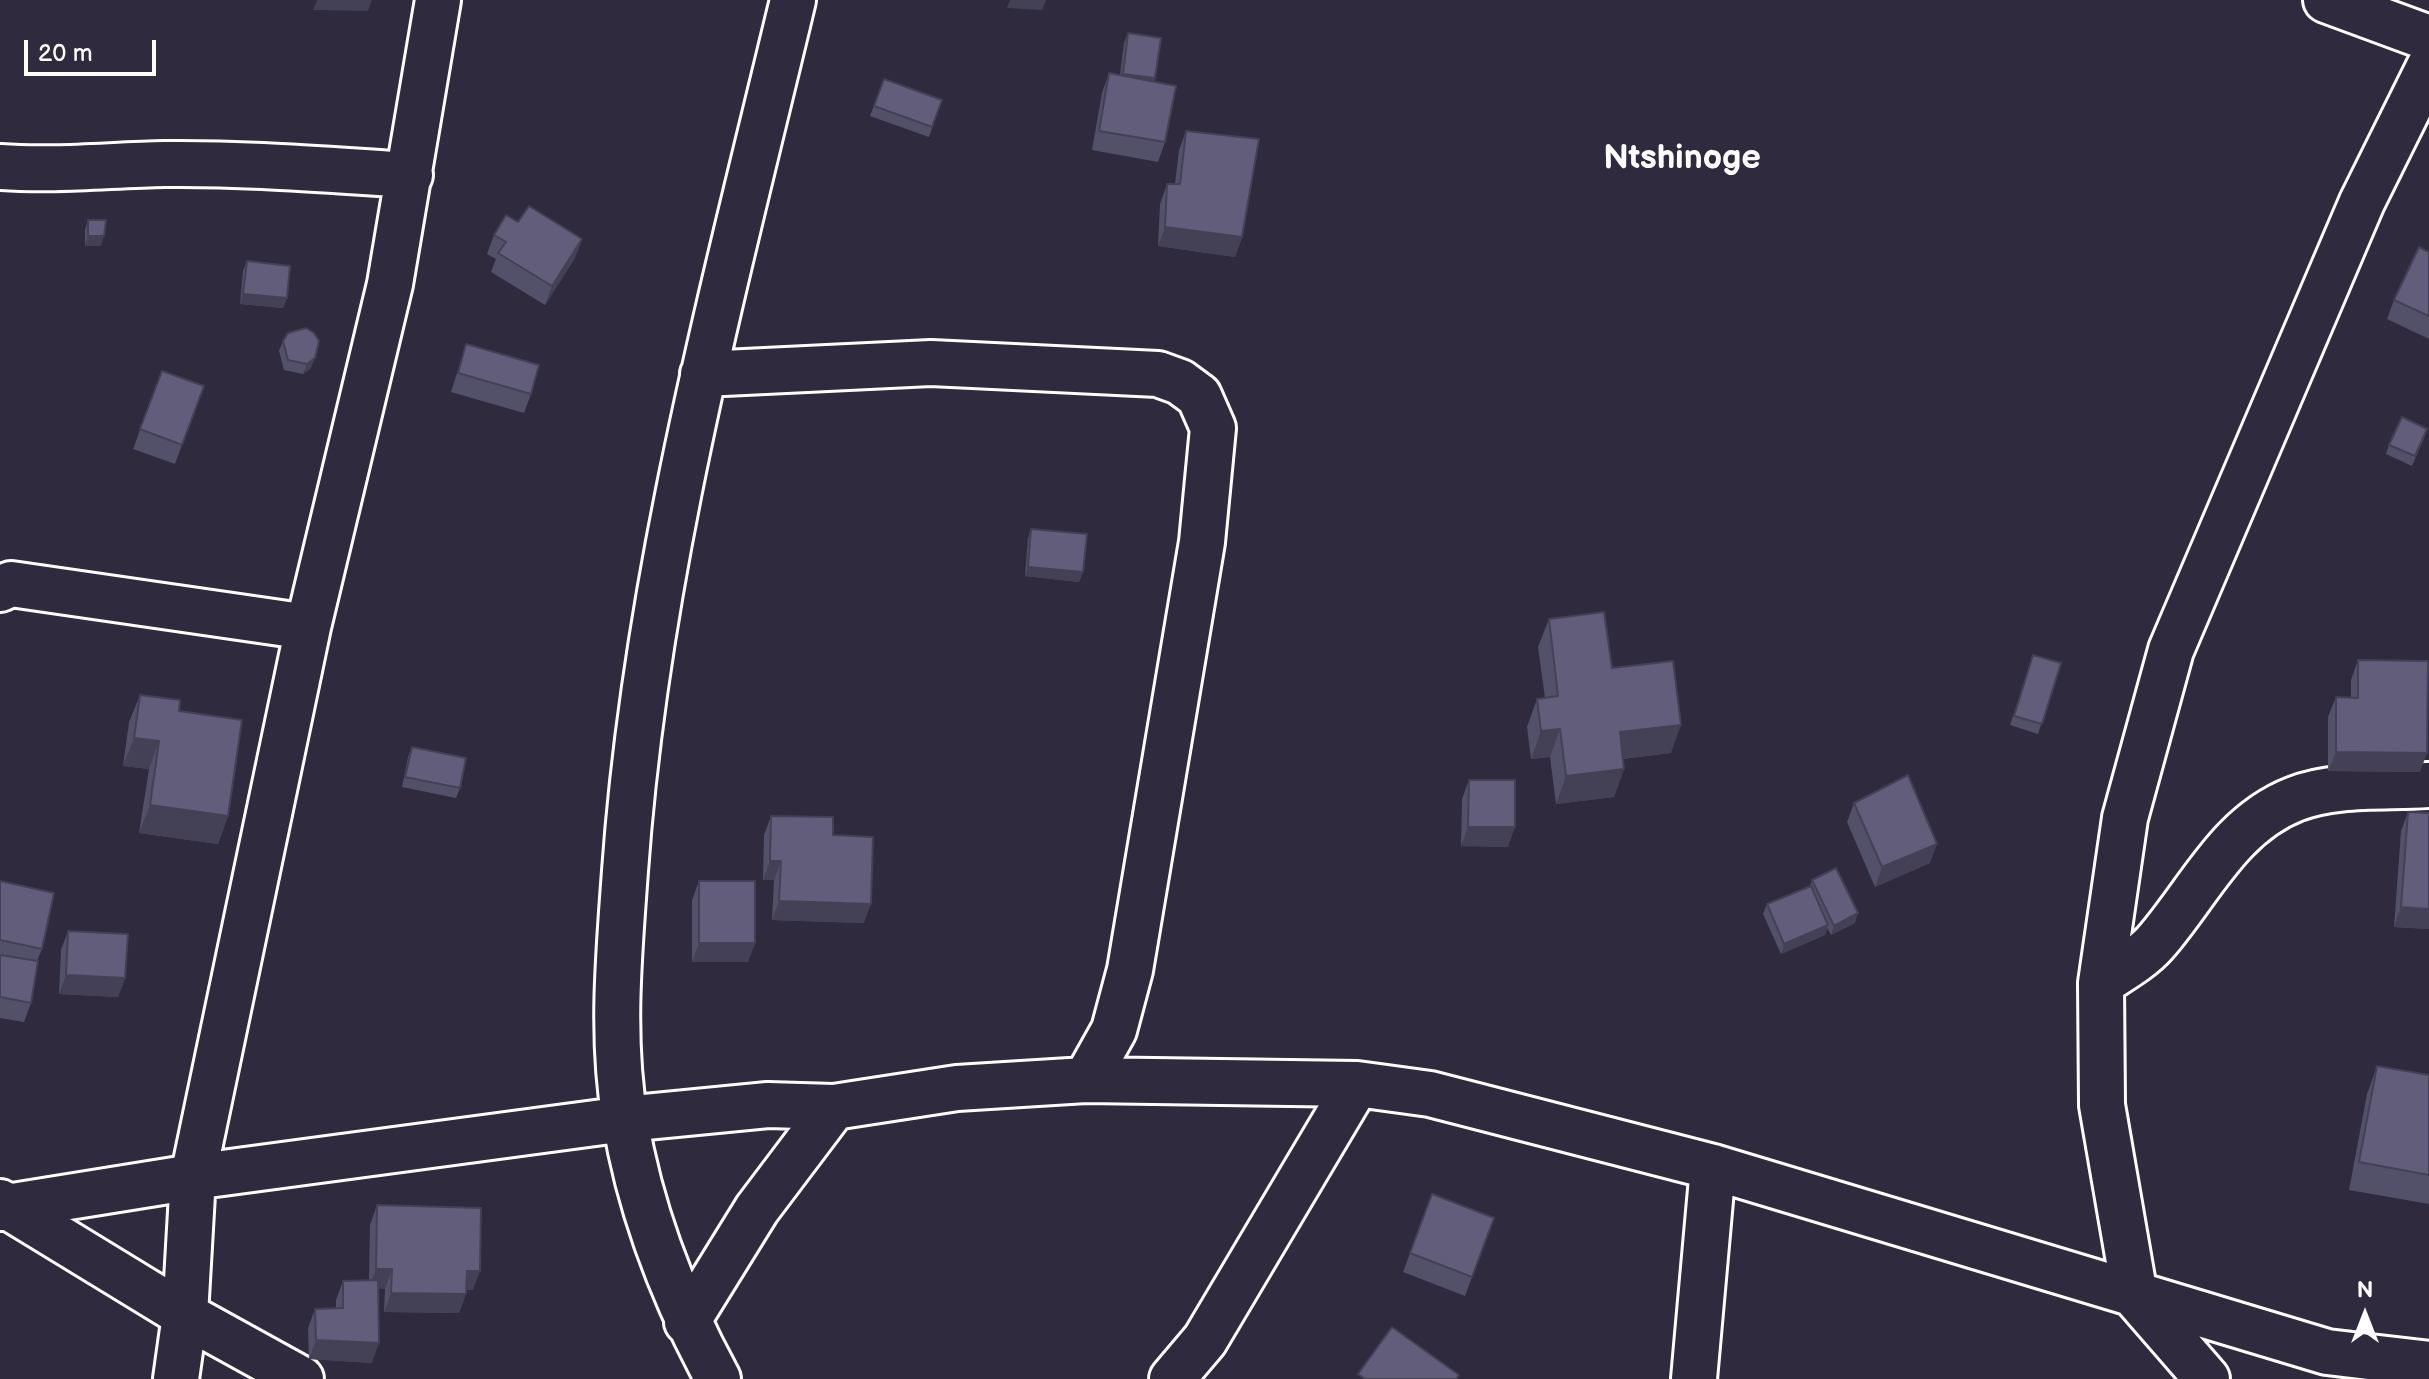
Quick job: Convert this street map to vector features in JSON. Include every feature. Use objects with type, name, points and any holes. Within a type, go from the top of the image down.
[{"type":"street","points":[[176,1379],[185,1315],[193,1177],[308,627],[390,284],[438,0]]},
{"type":"street","points":[[718,1379],[687,1322],[649,1222],[625,1119],[615,1013],[633,765],[646,668],[703,374],[793,0]]},
{"type":"street","points":[[2326,0],[2429,38]]},
{"type":"street","points":[[2207,1379],[2135,1296],[2102,1105],[2101,983],[2125,818],[2171,650],[2362,202],[2429,67]]},
{"type":"street","points":[[0,167],[45,170],[165,164],[294,167],[410,175]]},
{"type":"street","points":[[703,374],[931,363],[1158,374],[1180,382],[1199,396],[1213,428],[1205,513],[1159,806],[1130,970],[1114,1030],[1086,1080]]},
{"type":"street","points":[[0,589],[11,584],[308,627]]},
{"type":"street","points":[[2101,983],[2153,945],[2223,851],[2263,818],[2295,799],[2330,792],[2429,785]]},
{"type":"street","points":[[2,1205],[625,1119],[768,1105],[834,1107],[957,1088],[1086,1080],[1357,1084],[1430,1094],[1713,1167],[2327,1352],[2429,1364]]},
{"type":"street","points":[[1172,1379],[1205,1340],[1357,1084]]},
{"type":"street","points":[[687,1322],[757,1209],[834,1107]]},
{"type":"street","points":[[1694,1379],[1713,1167]]},
{"type":"street","points":[[2,1205],[185,1315],[301,1379]]},
{"type":"building","points":[[1128,33],[1161,38],[1155,78],[1123,74]]},
{"type":"building","points":[[1109,73],[1176,86],[1165,142],[1099,131]]},
{"type":"building","points":[[884,79],[942,100],[932,127],[874,106]]},
{"type":"building","points":[[1186,131],[1259,139],[1242,237],[1165,227],[1167,184],[1180,184]]},
{"type":"building","points":[[529,206],[582,239],[552,286],[498,253],[506,242],[494,235],[506,215],[518,222]]},
{"type":"building","points":[[88,220],[106,220],[104,236],[88,236]]},
{"type":"building","points":[[2419,247],[2429,252],[2429,316],[2394,300]]},
{"type":"building","points":[[247,261],[290,266],[287,298],[243,294]]},
{"type":"building","points":[[306,328],[319,341],[315,358],[307,364],[288,360],[283,341],[288,333]]},
{"type":"building","points":[[466,344],[539,365],[531,394],[458,373]]},
{"type":"building","points":[[162,371],[204,386],[182,445],[140,429]]},
{"type":"building","points":[[2402,417],[2427,429],[2415,456],[2389,445]]},
{"type":"building","points":[[1031,529],[1087,534],[1083,572],[1028,567]]},
{"type":"building","points":[[1604,612],[1612,668],[1673,661],[1681,725],[1620,732],[1624,769],[1566,776],[1560,729],[1541,731],[1537,699],[1558,696],[1549,619]]},
{"type":"building","points":[[2033,655],[2061,663],[2042,724],[2014,716]]},
{"type":"building","points":[[2358,660],[2428,661],[2427,753],[2336,752],[2336,697],[2358,698]]},
{"type":"building","points":[[140,695],[180,700],[179,711],[242,720],[228,816],[150,805],[159,741],[134,738]]},
{"type":"building","points":[[412,747],[466,758],[460,788],[405,777]]},
{"type":"building","points":[[1908,775],[1937,844],[1882,867],[1854,803]]},
{"type":"building","points":[[1469,780],[1515,780],[1515,827],[1468,827]]},
{"type":"building","points":[[2408,812],[2429,813],[2429,909],[2401,907]]},
{"type":"building","points":[[771,816],[833,817],[833,835],[873,837],[871,904],[779,901],[781,861],[770,861]]},
{"type":"building","points":[[1836,868],[1858,913],[1834,926],[1812,880]]},
{"type":"building","points":[[0,881],[54,893],[42,949],[0,940]]},
{"type":"building","points":[[699,881],[755,881],[755,943],[699,943]]},
{"type":"building","points":[[1811,886],[1828,925],[1784,944],[1767,904]]},
{"type":"building","points":[[68,931],[128,934],[125,978],[66,975]]},
{"type":"building","points":[[0,955],[38,961],[31,1003],[0,997]]},
{"type":"building","points":[[2377,1066],[2429,1075],[2429,1175],[2359,1162]]},
{"type":"building","points":[[1432,1194],[1494,1218],[1472,1277],[1410,1253]]},
{"type":"building","points":[[377,1205],[481,1208],[480,1271],[467,1271],[466,1294],[391,1293],[392,1269],[376,1269]]},
{"type":"building","points":[[378,1280],[379,1343],[316,1340],[315,1309],[343,1308],[343,1281]]},
{"type":"building","points":[[1392,1327],[1459,1375],[1456,1379],[1365,1379],[1358,1374]]},
{"type":"district","name":"Ntshinoge","points":[[1682,159]]}]
